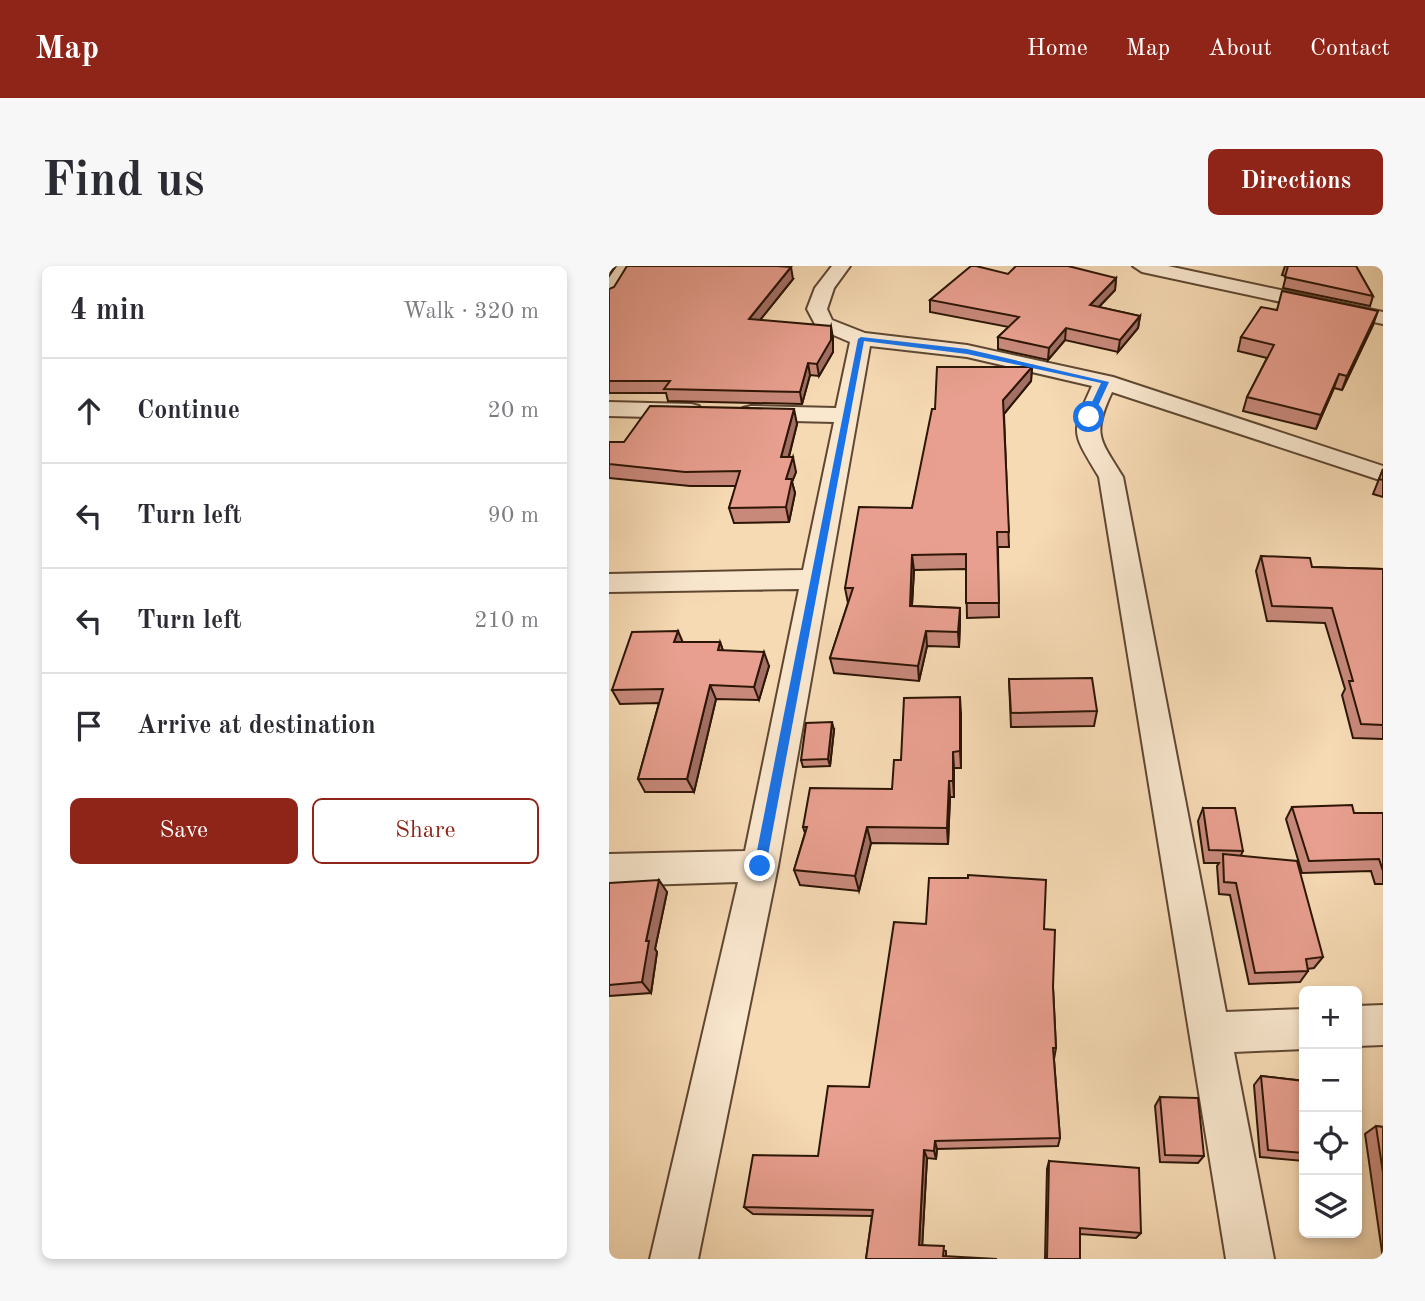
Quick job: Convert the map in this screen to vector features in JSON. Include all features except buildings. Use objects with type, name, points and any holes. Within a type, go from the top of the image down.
[{"type":"street","points":[[609,293],[626,266]]},
{"type":"street","points":[[841,266],[825,288],[817,309],[824,324],[861,339],[967,351],[1105,382],[1383,474]]},
{"type":"street","points":[[1142,266],[1383,318]]},
{"type":"street","points":[[674,1259],[760,866],[861,339]]},
{"type":"street","points":[[1105,382],[1089,417],[1088,439],[1111,477],[1250,1259]]},
{"type":"street","points":[[609,409],[707,412]]},
{"type":"street","points":[[735,412],[846,415]]},
{"type":"street","points":[[609,583],[815,579]]},
{"type":"street","points":[[609,870],[760,866]]},
{"type":"street","points":[[1362,1026],[1383,1025]]},
{"type":"street","points":[[1211,1033],[1299,1029]]},
{"type":"route","points":[[760,866],[861,339],[967,351],[1105,382],[1089,417]]}]
